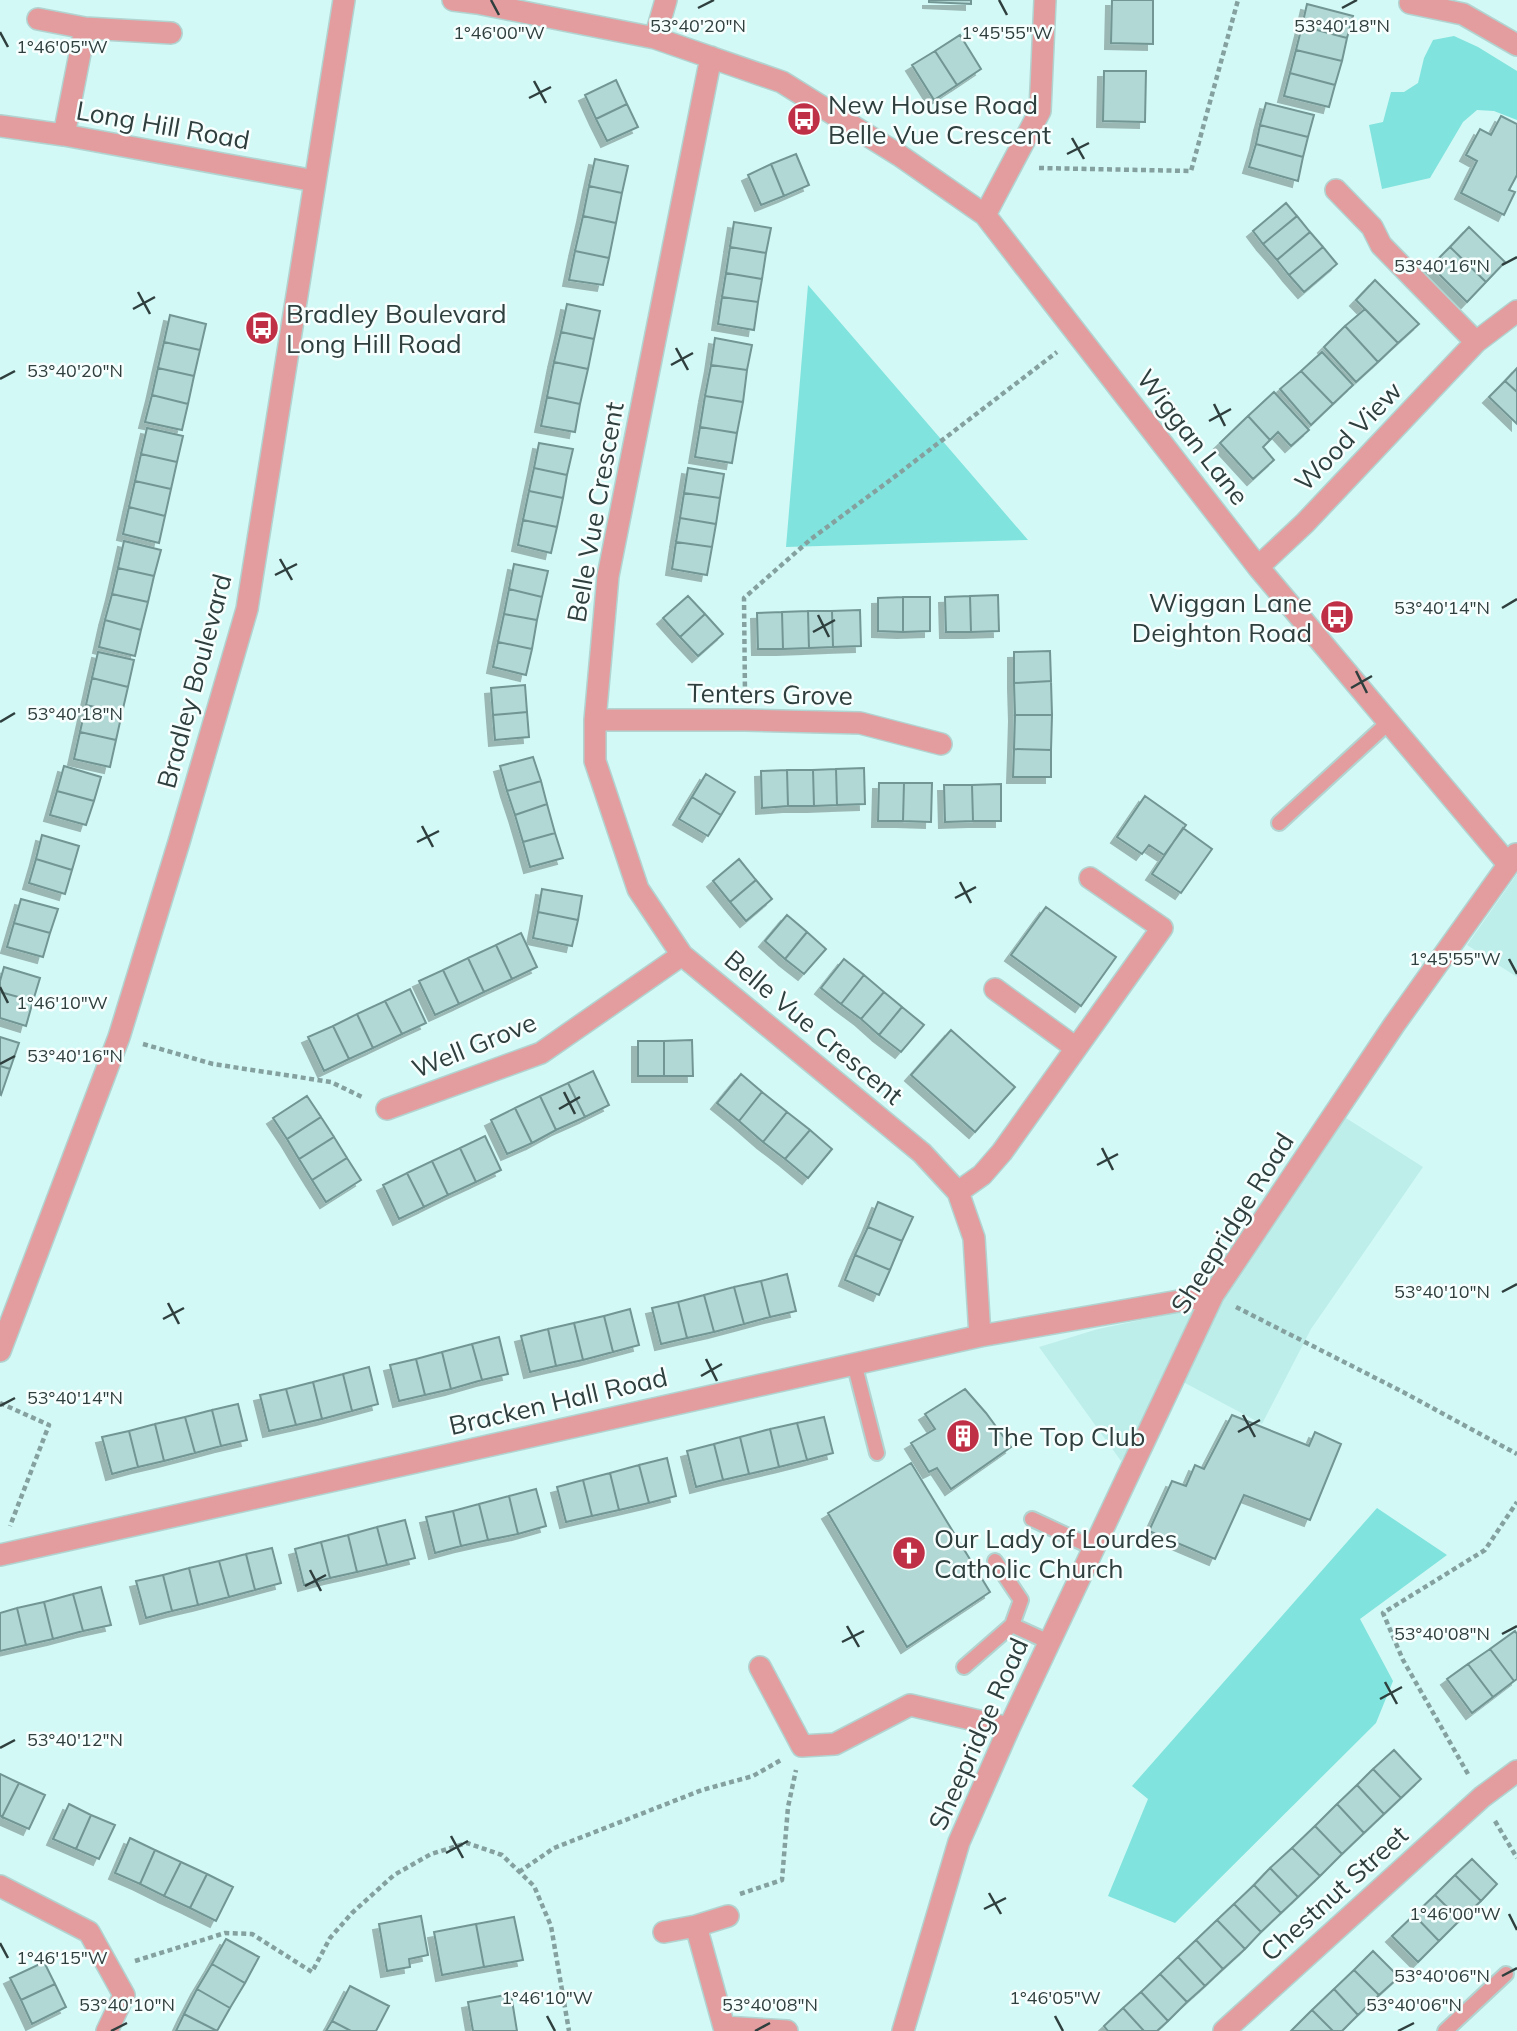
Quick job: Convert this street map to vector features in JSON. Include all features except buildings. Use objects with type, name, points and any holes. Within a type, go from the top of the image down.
[{"type":"street","name":"Bradley Boulevard","points":[[0,1351],[118,1037],[179,842],[247,609],[344,0]]},
{"type":"street","name":"Wiggan Lane","points":[[453,0],[655,38],[782,82],[899,155],[985,215],[1258,566],[1389,722],[1512,859]]},
{"type":"street","points":[[655,38],[666,0]]},
{"type":"street","points":[[985,215],[1040,111],[1045,0]]},
{"type":"street","points":[[1410,3],[1463,14],[1517,45]]},
{"type":"street","points":[[38,19],[85,28],[171,33]]},
{"type":"street","points":[[64,135],[85,28]]},
{"type":"street","name":"Belle Vue Crescent","points":[[711,57],[608,576],[595,720],[595,761],[638,889],[682,955],[922,1153],[958,1192],[974,1238],[980,1336]]},
{"type":"street","name":"Long Hill Road","points":[[0,126],[64,135],[315,181]]},
{"type":"street","points":[[1336,190],[1372,227],[1381,245],[1476,342]]},
{"type":"street","name":"Wood View","points":[[1258,566],[1308,527],[1476,342],[1517,311]]},
{"type":"street","name":"Tenters Grove","points":[[595,720],[860,723],[941,744]]},
{"type":"street","name":"Sheepridge Road","points":[[903,2031],[959,1842],[1009,1728],[1213,1295],[1394,1025],[1512,859]]},
{"type":"street","points":[[958,1192],[982,1175],[1002,1153],[1162,928],[1090,878]]},
{"type":"street","name":"Well Grove","points":[[387,1109],[541,1053],[682,955]]},
{"type":"street","points":[[995,989],[1076,1048]]},
{"type":"street","name":"Bracken Hall Road","points":[[0,1555],[980,1336],[1213,1295]]},
{"type":"street","points":[[760,1667],[801,1748],[835,1744],[910,1705],[1009,1728]]},
{"type":"street","name":"Chestnut Street","points":[[1224,2031],[1482,1797],[1517,1771]]},
{"type":"street","points":[[0,1886],[89,1931],[124,1995],[107,2031]]},
{"type":"street","points":[[664,1932],[728,1916]]},
{"type":"street","points":[[696,1926],[724,2027],[787,2031]]},
{"type":"lane","points":[[1279,823],[1389,722]]},
{"type":"lane","points":[[855,1363],[877,1452]]},
{"type":"lane","points":[[1032,1518],[1094,1548]]},
{"type":"lane","points":[[964,1667],[1012,1625],[1021,1600],[996,1561]]},
{"type":"lane","points":[[1012,1625],[1049,1642]]},
{"type":"lane","points":[[1445,2031],[1506,1974]]},
{"type":"path","points":[[1010,168],[1191,171],[1238,0]]},
{"type":"path","points":[[745,720],[744,598],[811,539],[1079,336]]},
{"type":"path","points":[[118,1037],[213,1064],[331,1082],[387,1109]]},
{"type":"path","points":[[1213,1295],[1404,1392],[1517,1454]]},
{"type":"path","points":[[0,1403],[49,1425],[10,1527]]},
{"type":"path","points":[[1517,1503],[1485,1550],[1383,1613],[1403,1660],[1517,1857]]},
{"type":"path","points":[[519,1872],[554,1848],[702,1790],[753,1776],[801,1748]]},
{"type":"path","points":[[728,1916],[740,1894],[782,1880],[788,1807],[801,1748]]},
{"type":"path","points":[[111,1971],[154,1954],[225,1933],[252,1934],[312,1972],[330,1938],[352,1913],[394,1875],[431,1854],[467,1843],[502,1855],[534,1886],[551,1926],[569,2031]]},
{"type":"shaded area","points":[[1454,36],[1517,71],[1517,120],[1494,111],[1477,110],[1463,122],[1430,178],[1382,189],[1369,125],[1383,122],[1391,92],[1404,92],[1418,83],[1424,58],[1433,40]]},
{"type":"shaded area","points":[[808,285],[1028,540],[786,547]]},
{"type":"shaded area","points":[[1517,874],[1517,977],[1467,945]]},
{"type":"shaded area","points":[[1346,1118],[1423,1167],[1311,1329],[1262,1424],[1170,1375],[1121,1461],[1039,1347],[1098,1329],[1222,1303]]},
{"type":"shaded area","points":[[1377,1508],[1447,1555],[1360,1619],[1393,1681],[1376,1723],[1175,1923],[1108,1896],[1148,1799],[1132,1786]]},
{"type":"place","name":"New House Road Belle Vue Crescent","points":[[804,119]]},
{"type":"place","name":"Bradley Boulevard Long Hill Road","points":[[262,328]]},
{"type":"place","name":"Wiggan Lane Deighton Road","points":[[1337,617]]},
{"type":"place","name":"The Top Club","points":[[963,1436]]},
{"type":"place","name":"Our Lady of Lourdes Catholic Church","points":[[909,1553]]}]
